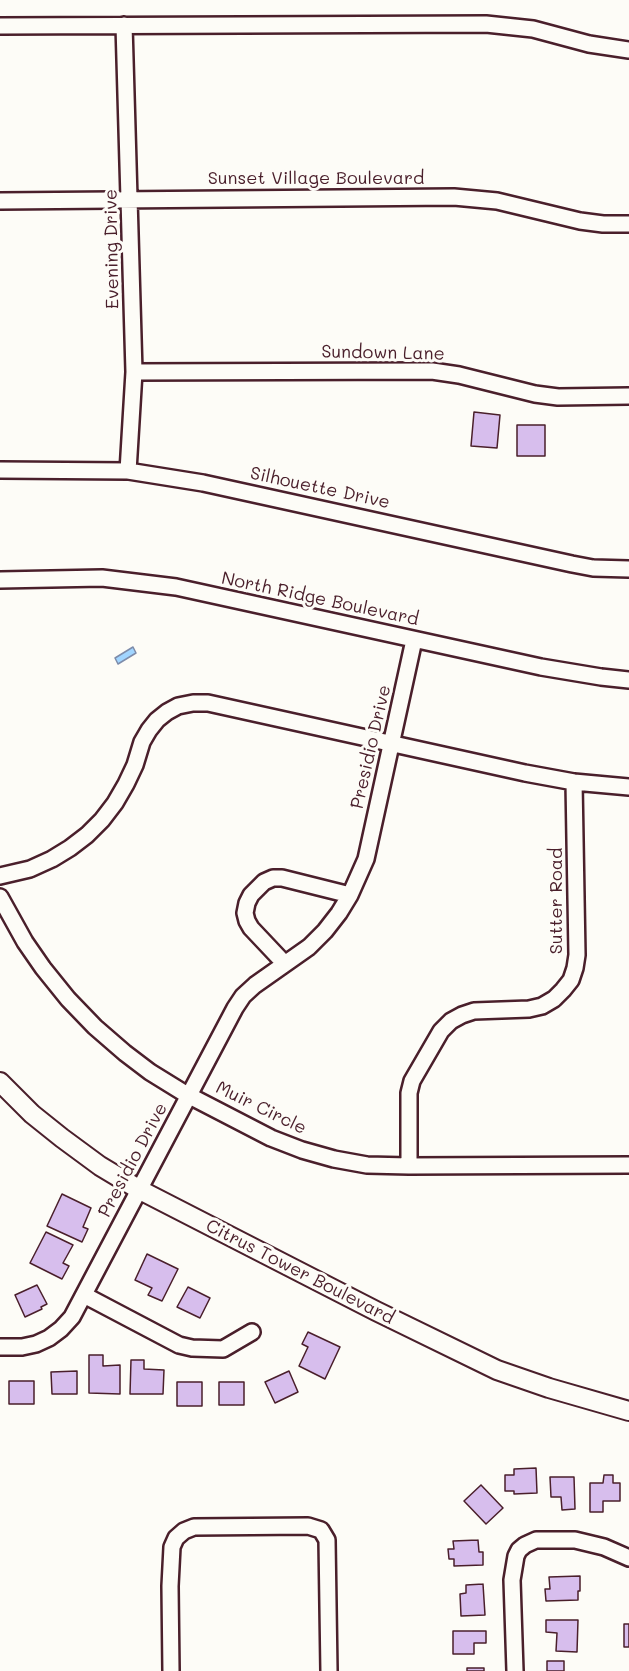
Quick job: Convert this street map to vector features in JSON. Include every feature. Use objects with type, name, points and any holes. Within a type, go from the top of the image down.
[{"type":"main road","name":"Citrus Tower Boulevard","points":[[0,1082],[32,1114],[62,1138],[100,1166],[140,1190],[497,1370],[629,1411]]},
{"type":"street","name":"Evening Drive","points":[[124,25],[134,372],[128,471]]},
{"type":"street","points":[[0,26],[506,25],[533,29],[589,44],[629,50]]},
{"type":"street","name":"Sunset Village Boulevard","points":[[0,201],[474,198],[497,201],[580,221],[629,224]]},
{"type":"street","name":"Sundown Lane","points":[[134,372],[432,371],[558,397],[629,396]]},
{"type":"street","name":"Silhouette Drive","points":[[0,470],[128,471],[203,483],[572,564],[593,568],[629,569]]},
{"type":"street","name":"North Ridge Boulevard","points":[[0,580],[102,578],[176,587],[541,667],[629,680]]},
{"type":"street","name":"Presidio Drive","points":[[0,1347],[22,1347],[36,1344],[62,1329],[72,1317],[235,1008],[243,996],[255,985],[309,946],[325,931],[350,895],[366,859],[414,640]]},
{"type":"street","points":[[0,876],[30,869],[52,859],[87,835],[116,803],[135,765],[142,742],[157,720],[178,706],[193,703],[208,703],[525,773],[574,782],[629,788]]},
{"type":"street","name":"Sutter Road","points":[[409,1167],[409,1093],[412,1082],[441,1031],[451,1021],[474,1011],[529,1009],[542,1006],[554,999],[571,980],[577,956],[574,782]]},
{"type":"street","points":[[285,964],[247,921],[245,913],[251,895],[264,882],[273,878],[282,878],[350,895]]},
{"type":"street","name":"Muir Circle","points":[[0,897],[25,942],[43,968],[95,1027],[150,1072],[271,1138],[334,1159],[367,1165],[409,1167],[629,1165]]},
{"type":"street","points":[[84,1295],[179,1345],[192,1348],[223,1349],[252,1332]]},
{"type":"street","points":[[171,1671],[172,1547],[176,1538],[184,1531],[194,1527],[308,1526],[321,1530],[327,1540],[329,1671]]},
{"type":"street","points":[[514,1671],[513,1569],[516,1556],[525,1545],[536,1540],[575,1540],[604,1547],[629,1558]]},
{"type":"water","points":[[133,647],[136,653],[118,664],[115,658]]},
{"type":"building","points":[[474,412],[500,415],[497,448],[471,446]]},
{"type":"building","points":[[517,425],[545,425],[545,456],[517,456]]},
{"type":"building","points":[[62,1194],[91,1208],[83,1227],[88,1229],[82,1242],[47,1226]]},
{"type":"building","points":[[46,1232],[73,1245],[63,1263],[69,1266],[62,1279],[30,1263]]},
{"type":"building","points":[[147,1254],[178,1269],[162,1301],[148,1295],[152,1288],[135,1280]]},
{"type":"building","points":[[37,1285],[47,1304],[25,1317],[15,1295]]},
{"type":"building","points":[[188,1287],[210,1298],[200,1318],[177,1307]]},
{"type":"building","points":[[308,1332],[340,1347],[325,1379],[299,1366],[308,1347],[302,1344]]},
{"type":"building","points":[[89,1355],[103,1355],[103,1366],[120,1365],[120,1394],[89,1393]]},
{"type":"building","points":[[131,1360],[144,1360],[144,1369],[164,1370],[163,1394],[130,1394]]},
{"type":"building","points":[[77,1371],[77,1394],[52,1394],[51,1372]]},
{"type":"building","points":[[289,1371],[298,1392],[275,1403],[265,1382]]},
{"type":"building","points":[[9,1381],[34,1381],[34,1404],[9,1404]]},
{"type":"building","points":[[177,1382],[202,1382],[202,1406],[177,1406]]},
{"type":"building","points":[[219,1382],[244,1382],[244,1405],[219,1405]]},
{"type":"building","points":[[536,1468],[537,1493],[514,1494],[514,1491],[505,1491],[505,1475],[514,1475],[514,1469]]},
{"type":"building","points":[[604,1475],[613,1475],[613,1483],[620,1483],[620,1501],[603,1501],[603,1512],[590,1512],[590,1483],[603,1483]]},
{"type":"building","points":[[550,1477],[574,1477],[575,1509],[562,1510],[561,1497],[551,1497]]},
{"type":"building","points":[[481,1485],[503,1508],[486,1524],[464,1501]]},
{"type":"building","points":[[478,1540],[479,1552],[483,1552],[483,1565],[454,1566],[454,1559],[449,1559],[448,1549],[454,1549],[453,1541]]},
{"type":"building","points":[[580,1576],[578,1600],[546,1601],[545,1589],[550,1589],[549,1577]]},
{"type":"building","points":[[483,1584],[485,1615],[461,1616],[460,1594],[466,1593],[466,1585]]},
{"type":"building","points":[[546,1620],[578,1620],[577,1652],[556,1651],[557,1633],[546,1632]]},
{"type":"building","points":[[624,1624],[629,1624],[629,1647],[624,1647]]},
{"type":"building","points":[[453,1631],[486,1631],[486,1643],[474,1643],[474,1654],[453,1654]]},
{"type":"building","points":[[547,1661],[564,1661],[564,1671],[547,1671]]},
{"type":"building","points":[[467,1668],[484,1668],[484,1671],[467,1671]]}]
